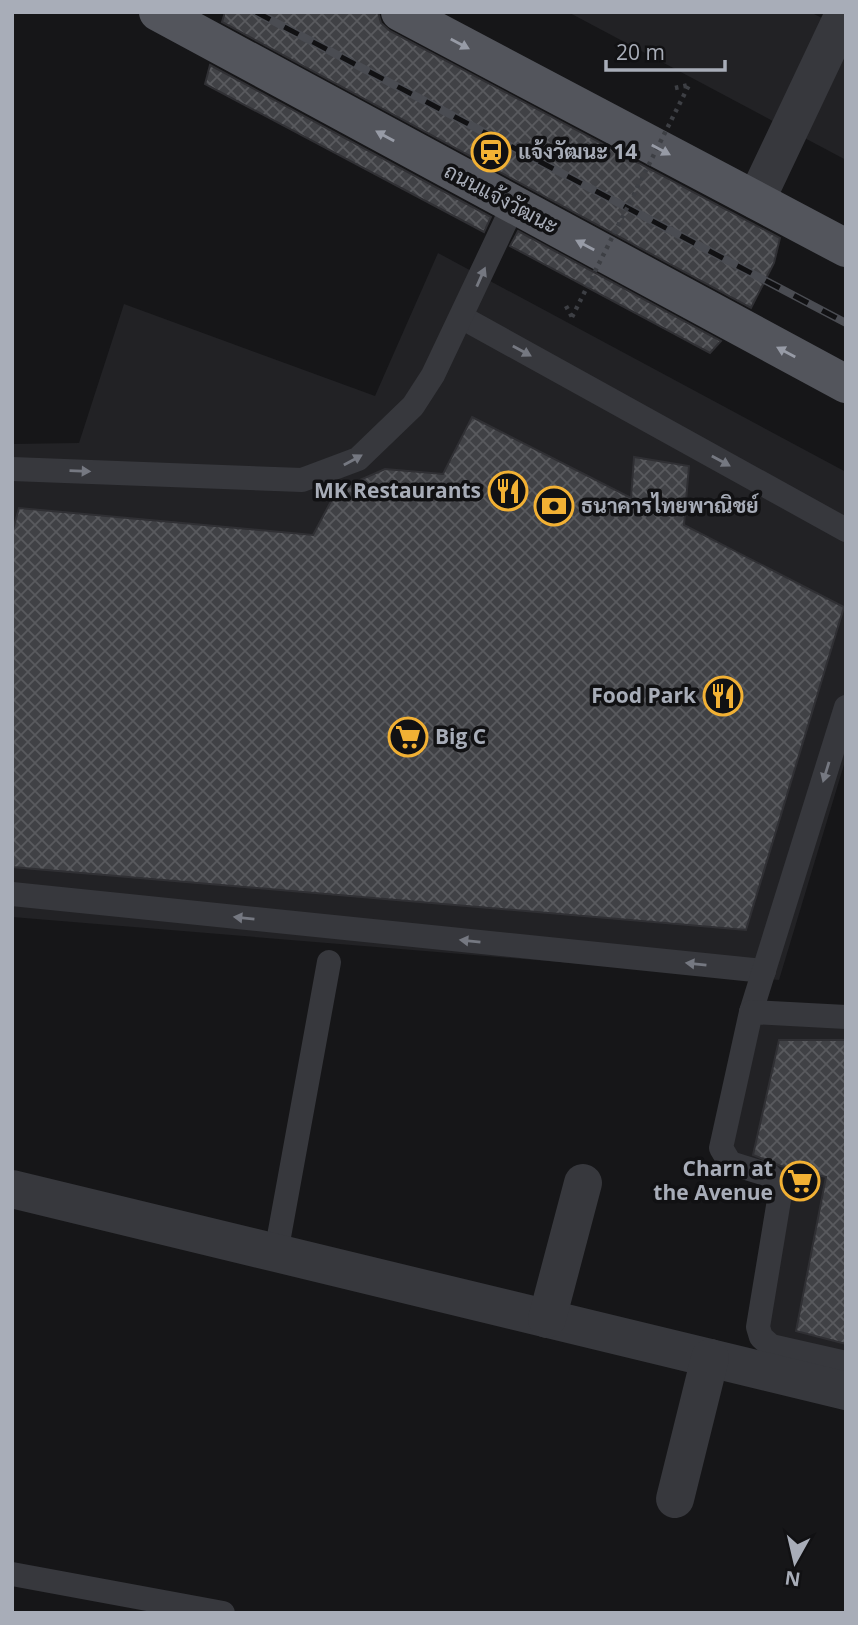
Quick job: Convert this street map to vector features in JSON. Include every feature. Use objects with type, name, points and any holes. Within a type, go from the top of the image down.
[{"type":"main road","name":"ถนนแจ้งวัฒนะ","points":[[158,12],[846,384]]},
{"type":"main road","points":[[400,12],[846,248]]},
{"type":"street","points":[[756,200],[845,12]]},
{"type":"street","points":[[547,1319],[583,1183]]},
{"type":"street","points":[[12,1189],[846,1391]]},
{"type":"street","points":[[675,1499],[710,1358]]},
{"type":"lane","points":[[12,469],[302,480],[358,459],[414,406],[463,318],[513,206]]},
{"type":"lane","points":[[463,318],[846,530]]},
{"type":"lane","points":[[846,707],[751,1012],[721,1147],[730,1163],[769,1175],[781,1188],[759,1333],[771,1346],[846,1363]]},
{"type":"lane","points":[[12,894],[764,971]]},
{"type":"lane","points":[[276,1253],[329,961]]},
{"type":"lane","points":[[751,1012],[846,1017]]},
{"type":"lane","points":[[12,1574],[217,1612]]},
{"type":"path","points":[[566,306],[572,317],[689,85],[675,88]]},
{"type":"shaded area","points":[[568,12],[810,12],[846,30],[846,160]]},
{"type":"shaded area","name":"Big C","points":[[438,253],[846,472],[846,758],[779,980],[12,917],[12,444],[79,443],[124,304],[375,396]]},
{"type":"shaded area","name":"Charn at the Avenue","points":[[756,1011],[846,1012],[846,1369],[761,1346],[784,1191],[724,1172]]},
{"type":"building","points":[[225,12],[378,12],[381,23],[390,31],[780,238],[774,263],[751,308],[222,22]]},
{"type":"building","points":[[210,65],[491,217],[484,232],[205,84]]},
{"type":"building","points":[[518,231],[721,341],[710,353],[510,246]]},
{"type":"building","name":"Big C","points":[[472,417],[631,498],[634,457],[689,466],[684,525],[844,607],[746,930],[12,867],[12,533],[19,508],[313,535],[337,490],[385,469],[443,474]]},
{"type":"building","points":[[779,1040],[846,1040],[846,1344],[796,1331],[826,1177],[781,1166],[753,1155]]},
{"type":"railway","points":[[256,12],[846,323]]},
{"type":"place","name":"แจ้งวัฒนะ 14","points":[[491,152]]},
{"type":"place","name":"MK Restaurants","points":[[508,491]]},
{"type":"place","name":"ธนาคารไทยพาณิชย์","points":[[554,506]]},
{"type":"place","name":"Food Park","points":[[723,696]]},
{"type":"place","name":"Big C","points":[[408,737]]},
{"type":"place","name":"Charn at the Avenue","points":[[800,1181]]}]
